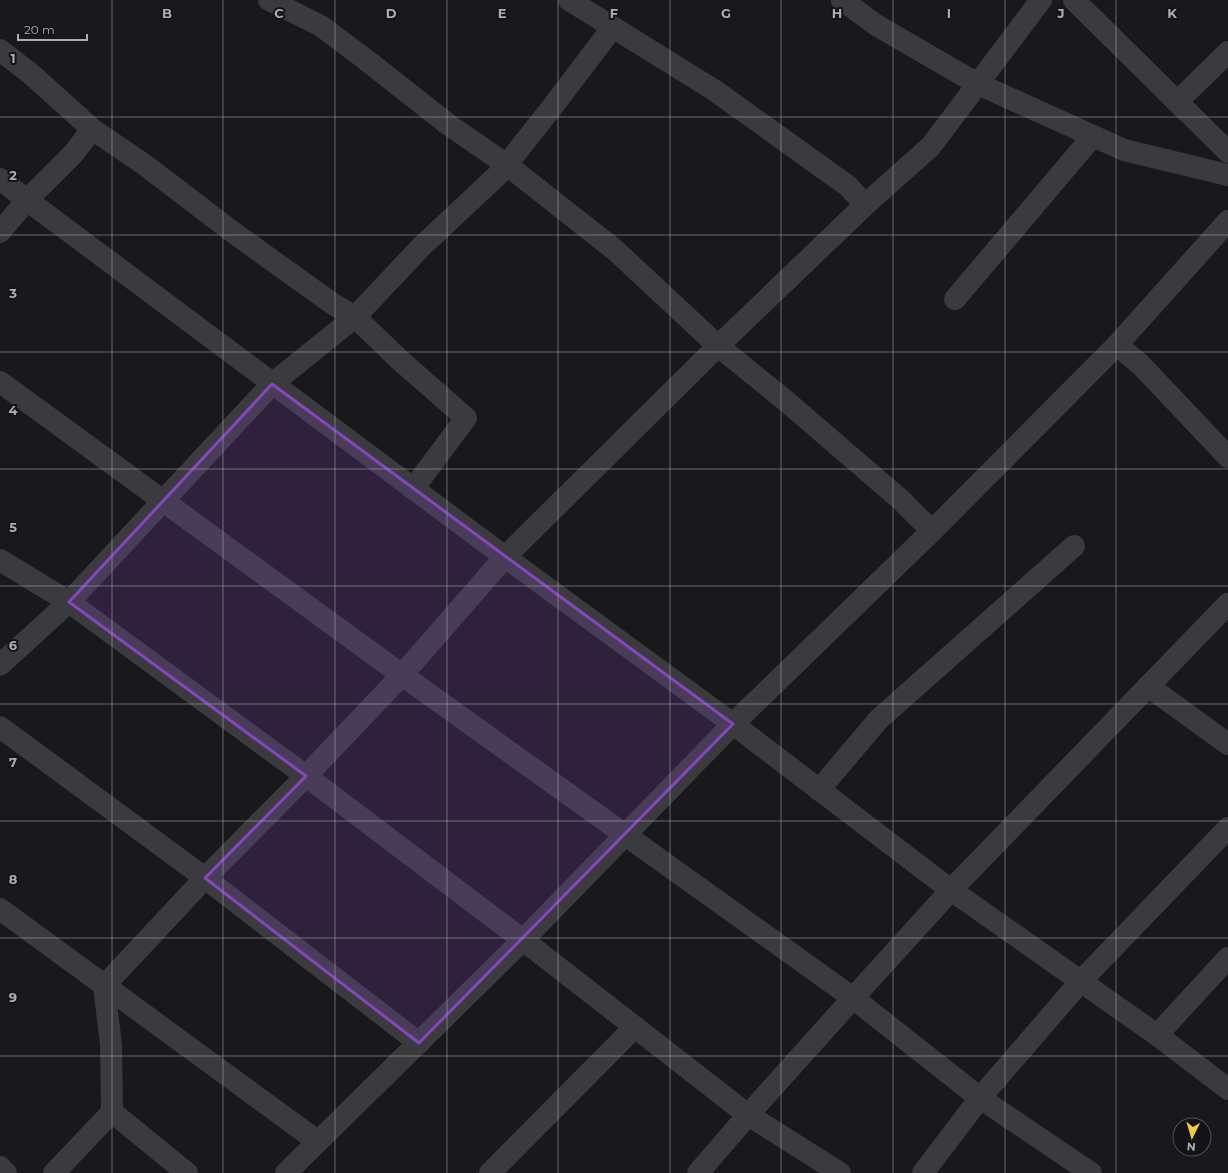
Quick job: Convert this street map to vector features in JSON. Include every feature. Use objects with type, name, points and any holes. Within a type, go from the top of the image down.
[{"type":"street","points":[[269,0],[321,26],[366,59],[450,125],[507,165],[615,250],[718,346],[786,401],[901,500],[932,531]]},
{"type":"street","points":[[569,0],[714,90],[848,186],[865,205]]},
{"type":"street","points":[[842,0],[876,25],[978,84],[1124,150],[1228,175]]},
{"type":"street","points":[[54,1173],[112,1112],[111,1045],[104,986],[204,878],[306,776],[402,675],[505,557],[718,346],[865,205],[931,146],[1041,0]]},
{"type":"street","points":[[1074,0],[1228,152]]},
{"type":"street","points":[[0,665],[69,602],[272,384],[355,317],[421,247],[501,172],[554,106],[613,27]]},
{"type":"street","points":[[0,50],[31,74],[92,129],[145,165],[234,233],[326,300],[355,317],[402,362],[466,418],[413,489]]},
{"type":"street","points":[[1177,102],[1228,52]]},
{"type":"street","points":[[0,232],[27,200],[74,153],[92,129]]},
{"type":"street","points":[[955,299],[1093,136]]},
{"type":"street","points":[[0,179],[413,489],[732,724],[951,890],[1157,1035],[1228,1089]]},
{"type":"street","points":[[286,1173],[523,940],[732,724],[932,531],[1117,345],[1228,221]]},
{"type":"street","points":[[1117,345],[1141,366],[1228,457]]},
{"type":"street","points":[[0,382],[402,675],[853,998],[980,1098],[1091,1173]]},
{"type":"street","points":[[819,790],[879,719],[1074,546]]},
{"type":"street","points":[[0,560],[69,602],[306,776],[523,940],[748,1115],[840,1173]]},
{"type":"street","points":[[698,1173],[748,1115],[951,890],[1228,604]]},
{"type":"street","points":[[1148,686],[1228,744]]},
{"type":"street","points":[[0,727],[204,878],[419,1043]]},
{"type":"street","points":[[923,1173],[980,1098],[1081,981],[1228,828]]},
{"type":"street","points":[[0,909],[317,1141]]},
{"type":"street","points":[[1157,1035],[1228,958]]},
{"type":"street","points":[[490,1173],[635,1027]]},
{"type":"street","points":[[112,1112],[187,1173]]},
{"type":"street","points":[[0,1167],[6,1173]]},
{"type":"highlighted area","points":[[272,384],[733,724],[419,1043],[205,878],[306,776],[69,602]]}]
